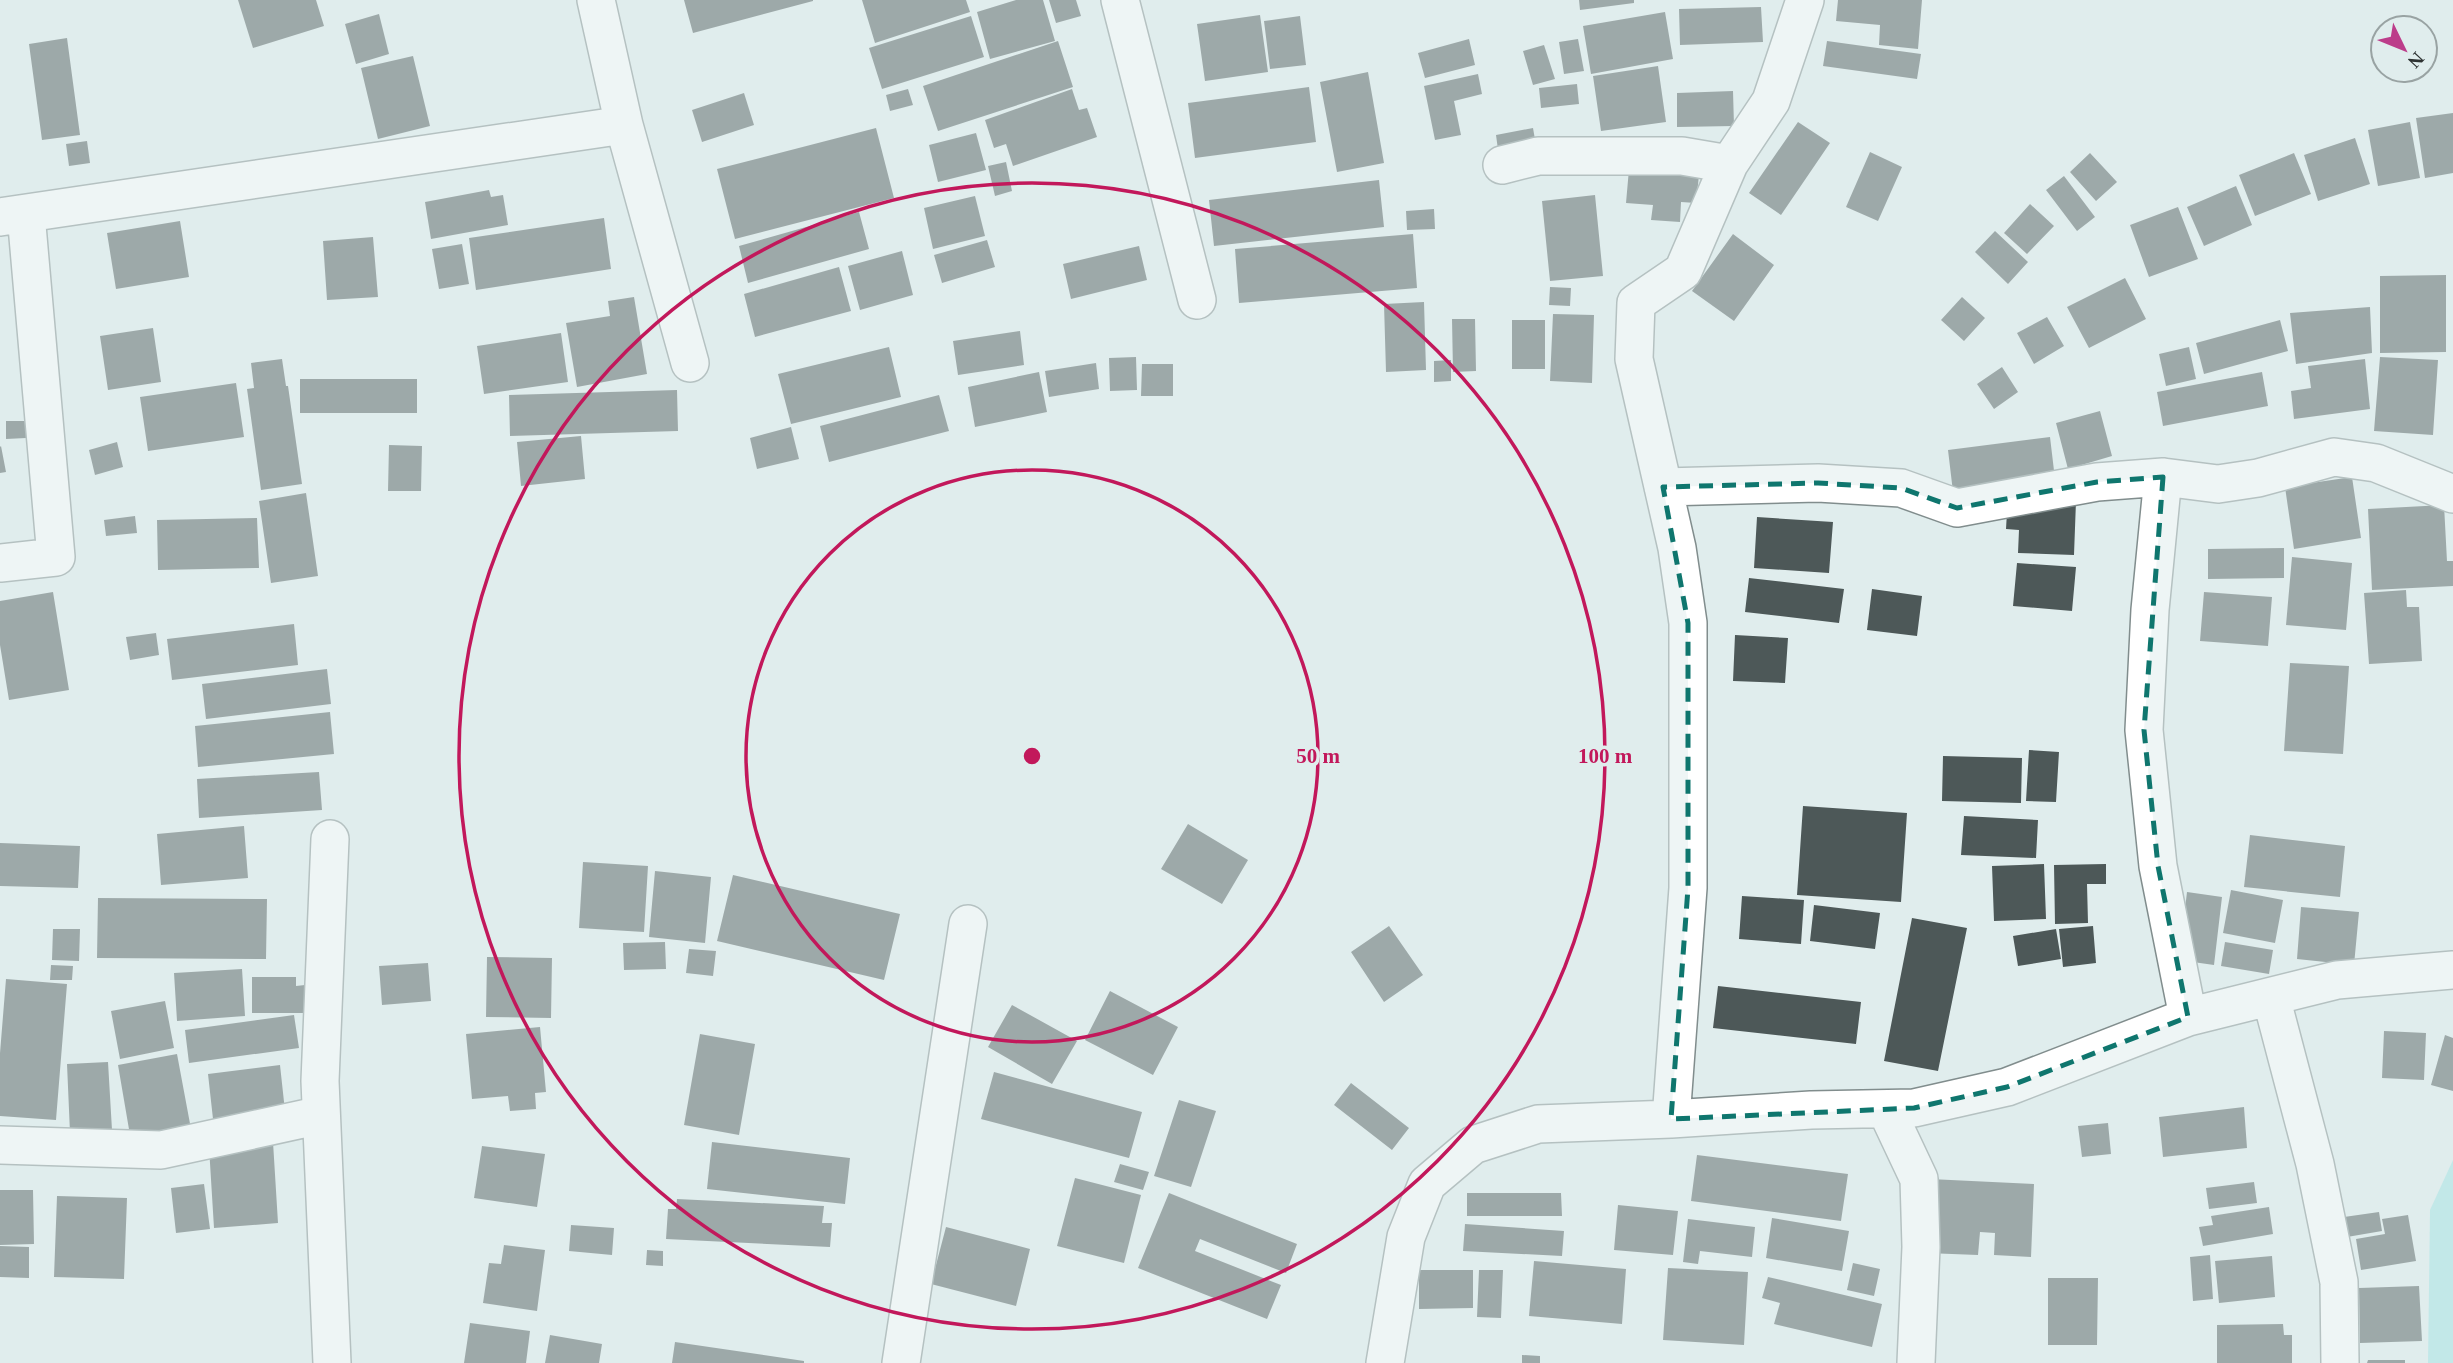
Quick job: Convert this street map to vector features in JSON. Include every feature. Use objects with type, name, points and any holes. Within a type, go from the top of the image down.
[{"type":"street","points":[[596,0],[624,125],[690,363]]},
{"type":"street","points":[[1120,0],[1197,300]]},
{"type":"street","points":[[1671,1119],[1688,888],[1688,623],[1677,548],[1634,359],[1636,303],[1683,271],[1729,164],[1771,101],[1805,0]]},
{"type":"street","points":[[0,563],[56,557],[13,215],[624,125]]},
{"type":"street","points":[[1502,165],[1538,156],[1682,156],[1729,164]]},
{"type":"street","points":[[1664,487],[1818,483],[1901,488],[1957,508],[2097,482],[2163,477],[2218,484],[2258,478],[2334,457],[2376,463],[2453,494]]},
{"type":"street","points":[[2163,477],[2150,610],[2144,730],[2158,866],[2188,1017]]},
{"type":"street","points":[[330,839],[320,1081],[332,1363]]},
{"type":"street","points":[[901,1363],[968,924]]},
{"type":"street","points":[[1385,1363],[1406,1237],[1427,1184],[1473,1145],[1538,1124],[1811,1110],[1914,1108],[2007,1087],[2188,1017],[2337,981],[2453,970]]},
{"type":"street","points":[[2272,997],[2315,1164],[2339,1282],[2340,1363]]},
{"type":"street","points":[[1886,1109],[1919,1179],[1921,1247],[1916,1363]]},
{"type":"street","points":[[0,1145],[161,1150],[321,1115]]},
{"type":"highlighted area","points":[[2163,477],[2144,730],[2158,866],[2188,1017],[2007,1087],[1914,1108],[1671,1119],[1688,888],[1688,623],[1663,487],[1818,483],[1901,488],[1957,508],[2097,482]]},
{"type":"shaded area","points":[[2453,1160],[2453,1363],[2428,1363],[2430,1210]]},
{"type":"building","points":[[238,0],[316,0],[324,26],[253,48]]},
{"type":"building","points":[[684,0],[813,0],[813,1],[693,33]]},
{"type":"building","points":[[862,0],[966,0],[970,12],[875,43]]},
{"type":"building","points":[[1016,0],[1043,0],[1055,41],[990,59],[977,12]]},
{"type":"building","points":[[1049,0],[1076,0],[1081,16],[1056,23]]},
{"type":"building","points":[[1579,0],[1634,0],[1634,3],[1580,10]]},
{"type":"building","points":[[1838,0],[1922,0],[1918,49],[1879,45],[1880,25],[1836,21]]},
{"type":"building","points":[[1761,7],[1763,42],[1680,45],[1679,9]]},
{"type":"building","points":[[1665,12],[1673,59],[1591,74],[1583,26]]},
{"type":"building","points":[[379,14],[389,54],[356,64],[345,24]]},
{"type":"building","points":[[1260,15],[1268,72],[1205,81],[1197,24]]},
{"type":"building","points":[[971,16],[984,57],[882,89],[869,48]]},
{"type":"building","points":[[1300,16],[1306,65],[1270,69],[1264,21]]},
{"type":"building","points":[[67,38],[80,135],[42,140],[29,44]]},
{"type":"building","points":[[1469,39],[1475,65],[1425,78],[1418,53]]},
{"type":"building","points":[[1578,39],[1584,71],[1564,74],[1559,42]]},
{"type":"building","points":[[1058,41],[1073,87],[938,131],[923,86]]},
{"type":"building","points":[[1827,41],[1921,54],[1917,79],[1823,66]]},
{"type":"building","points":[[1544,45],[1555,79],[1533,85],[1523,51]]},
{"type":"building","points":[[413,56],[430,126],[378,139],[361,68]]},
{"type":"building","points":[[1658,66],[1666,122],[1601,131],[1593,76]]},
{"type":"building","points":[[1368,72],[1384,163],[1337,172],[1320,82]]},
{"type":"building","points":[[1478,74],[1482,94],[1454,101],[1461,135],[1435,140],[1424,86]]},
{"type":"building","points":[[1577,84],[1579,104],[1541,108],[1539,88]]},
{"type":"building","points":[[1309,87],[1316,142],[1195,158],[1188,103]]},
{"type":"building","points":[[908,89],[913,105],[890,111],[886,95]]},
{"type":"building","points":[[1072,89],[1079,110],[1087,108],[1097,137],[1013,166],[1006,144],[994,148],[985,120]]},
{"type":"building","points":[[1733,91],[1734,126],[1677,127],[1677,93]]},
{"type":"building","points":[[744,93],[754,125],[702,142],[692,110]]},
{"type":"building","points":[[2453,113],[2453,173],[2425,178],[2416,118]]},
{"type":"building","points":[[1798,122],[1830,143],[1781,215],[1749,193]]},
{"type":"building","points":[[2410,122],[2420,178],[2378,186],[2368,130]]},
{"type":"building","points":[[876,128],[894,198],[735,239],[717,169]]},
{"type":"building","points":[[1533,128],[1537,151],[1499,157],[1496,135]]},
{"type":"building","points":[[976,133],[986,170],[938,182],[929,145]]},
{"type":"building","points":[[2355,138],[2370,184],[2318,201],[2304,155]]},
{"type":"building","points":[[87,141],[90,163],[69,166],[66,144]]},
{"type":"building","points":[[1870,152],[1902,167],[1878,221],[1846,207]]},
{"type":"building","points":[[2090,153],[2117,182],[2096,201],[2070,172]]},
{"type":"building","points":[[2294,153],[2311,194],[2255,216],[2239,175]]},
{"type":"building","points":[[1006,162],[1012,191],[995,196],[988,166]]},
{"type":"building","points":[[1629,169],[1699,175],[1696,203],[1681,202],[1680,222],[1651,220],[1653,205],[1626,203]]},
{"type":"building","points":[[2064,176],[2095,217],[2077,231],[2046,190]]},
{"type":"building","points":[[1379,180],[1384,227],[1214,246],[1209,200]]},
{"type":"building","points":[[2236,186],[2252,225],[2204,246],[2187,207]]},
{"type":"building","points":[[489,190],[491,197],[503,195],[508,225],[431,239],[425,202]]},
{"type":"building","points":[[1595,195],[1603,276],[1550,281],[1542,201]]},
{"type":"building","points":[[975,196],[985,236],[933,249],[924,208]]},
{"type":"building","points":[[2030,204],[2054,226],[2027,254],[2004,233]]},
{"type":"building","points":[[2178,207],[2198,259],[2149,277],[2130,225]]},
{"type":"building","points":[[1434,209],[1435,229],[1407,230],[1406,211]]},
{"type":"building","points":[[859,212],[869,249],[748,283],[739,246]]},
{"type":"building","points":[[604,218],[611,269],[476,290],[469,238]]},
{"type":"building","points":[[180,221],[189,277],[116,289],[107,233]]},
{"type":"building","points":[[1995,231],[2028,262],[2008,284],[1975,252]]},
{"type":"building","points":[[1413,234],[1417,288],[1239,303],[1235,249]]},
{"type":"building","points":[[1733,234],[1774,265],[1734,321],[1692,291]]},
{"type":"building","points":[[373,237],[378,297],[327,300],[323,241]]},
{"type":"building","points":[[987,240],[995,267],[942,283],[934,255]]},
{"type":"building","points":[[462,244],[469,284],[439,289],[432,249]]},
{"type":"building","points":[[1139,246],[1147,280],[1071,299],[1063,264]]},
{"type":"building","points":[[902,251],[913,295],[860,310],[848,266]]},
{"type":"building","points":[[839,267],[851,311],[755,337],[744,294]]},
{"type":"building","points":[[2446,275],[2446,352],[2380,353],[2380,276]]},
{"type":"building","points":[[2125,278],[2146,319],[2089,348],[2067,307]]},
{"type":"building","points":[[1550,287],[1571,288],[1570,306],[1549,305]]},
{"type":"building","points":[[634,297],[647,374],[577,387],[566,323],[610,316],[608,301]]},
{"type":"building","points":[[1962,297],[1985,318],[1964,341],[1941,320]]},
{"type":"building","points":[[1424,302],[1426,370],[1386,372],[1384,304]]},
{"type":"building","points":[[2370,307],[2372,353],[2296,364],[2290,313]]},
{"type":"building","points":[[1553,314],[1594,315],[1592,383],[1550,381]]},
{"type":"building","points":[[2047,317],[2064,346],[2034,364],[2017,333]]},
{"type":"building","points":[[1452,319],[1475,319],[1476,371],[1453,372]]},
{"type":"building","points":[[1512,320],[1545,320],[1545,369],[1512,369]]},
{"type":"building","points":[[2280,320],[2288,351],[2204,374],[2196,343]]},
{"type":"building","points":[[153,328],[161,382],[108,390],[100,336]]},
{"type":"building","points":[[1020,331],[1024,365],[958,375],[953,341]]},
{"type":"building","points":[[561,333],[568,382],[484,394],[477,346]]},
{"type":"building","points":[[889,347],[901,397],[791,424],[778,374]]},
{"type":"building","points":[[2189,347],[2196,379],[2166,386],[2159,354]]},
{"type":"building","points":[[1136,357],[1137,390],[1110,391],[1109,358]]},
{"type":"building","points":[[2380,357],[2438,360],[2433,435],[2374,431]]},
{"type":"building","points":[[282,359],[302,484],[261,490],[247,389],[254,388],[251,363]]},
{"type":"building","points":[[2365,359],[2370,409],[2294,419],[2291,391],[2311,388],[2308,366]]},
{"type":"building","points":[[1451,360],[1451,381],[1434,382],[1434,361]]},
{"type":"building","points":[[1096,363],[1099,389],[1049,397],[1045,371]]},
{"type":"building","points":[[1142,364],[1173,364],[1173,396],[1141,396]]},
{"type":"building","points":[[2002,367],[2018,392],[1994,409],[1977,384]]},
{"type":"building","points":[[1039,372],[1047,412],[975,427],[968,387]]},
{"type":"building","points":[[2262,372],[2268,406],[2163,426],[2157,392]]},
{"type":"building","points":[[300,379],[417,379],[417,413],[300,413]]},
{"type":"building","points":[[236,383],[244,437],[148,451],[140,397]]},
{"type":"building","points":[[677,390],[678,431],[510,436],[509,395]]},
{"type":"building","points":[[939,395],[949,431],[829,462],[820,426]]},
{"type":"building","points":[[2100,411],[2112,456],[2068,469],[2056,423]]},
{"type":"building","points":[[6,421],[26,421],[26,438],[6,439]]},
{"type":"building","points":[[791,427],[799,459],[757,469],[750,438]]},
{"type":"building","points":[[581,436],[585,479],[521,486],[517,442]]},
{"type":"building","points":[[2050,437],[2055,479],[1953,492],[1948,450]]},
{"type":"building","points":[[117,442],[123,467],[95,475],[89,450]]},
{"type":"building","points":[[389,445],[422,446],[421,491],[388,491]]},
{"type":"building","points":[[0,447],[6,472],[0,473]]},
{"type":"building","points":[[2352,477],[2361,538],[2294,549],[2285,487]]},
{"type":"building","points":[[306,493],[318,576],[271,583],[259,501]]},
{"type":"building","points":[[2076,501],[2074,555],[2018,553],[2019,530],[2006,529],[2007,512]]},
{"type":"building","points":[[2444,505],[2447,561],[2453,561],[2453,586],[2372,590],[2368,509]]},
{"type":"building","points":[[135,516],[137,533],[106,536],[104,520]]},
{"type":"building","points":[[1757,517],[1833,522],[1829,573],[1754,568]]},
{"type":"building","points":[[257,518],[259,568],[158,570],[157,520]]},
{"type":"building","points":[[2284,548],[2284,578],[2208,579],[2208,549]]},
{"type":"building","points":[[2292,557],[2352,563],[2346,630],[2286,625]]},
{"type":"building","points":[[2017,563],[2076,567],[2072,611],[2013,606]]},
{"type":"building","points":[[1749,578],[1844,589],[1839,623],[1745,612]]},
{"type":"building","points":[[1872,589],[1922,596],[1917,636],[1867,630]]},
{"type":"building","points":[[2406,590],[2407,607],[2419,607],[2422,661],[2369,664],[2364,593]]},
{"type":"building","points":[[53,592],[69,690],[9,700],[0,645],[0,601]]},
{"type":"building","points":[[2204,592],[2272,597],[2268,646],[2200,641]]},
{"type":"building","points":[[294,624],[298,665],[172,680],[167,639]]},
{"type":"building","points":[[156,633],[159,655],[130,660],[126,637]]},
{"type":"building","points":[[1735,635],[1788,638],[1785,683],[1733,681]]},
{"type":"building","points":[[2290,663],[2349,666],[2343,754],[2284,751]]},
{"type":"building","points":[[327,669],[331,704],[206,719],[202,684]]},
{"type":"building","points":[[330,712],[334,754],[198,767],[195,726]]},
{"type":"building","points":[[2029,750],[2059,752],[2056,802],[2026,801]]},
{"type":"building","points":[[1943,756],[2022,758],[2021,803],[1942,801]]},
{"type":"building","points":[[319,772],[322,810],[199,818],[197,779]]},
{"type":"building","points":[[1803,806],[1907,813],[1901,902],[1797,895]]},
{"type":"building","points":[[1964,816],[2038,820],[2036,858],[1961,855]]},
{"type":"building","points":[[1188,824],[1248,860],[1222,904],[1161,869]]},
{"type":"building","points":[[244,826],[248,878],[161,885],[157,834]]},
{"type":"building","points":[[2250,835],[2345,846],[2340,897],[2244,887]]},
{"type":"building","points":[[0,843],[80,846],[78,888],[0,886]]},
{"type":"building","points":[[583,862],[648,866],[644,932],[579,928]]},
{"type":"building","points":[[2044,864],[2046,919],[1994,921],[1992,866]]},
{"type":"building","points":[[2106,864],[2106,884],[2087,884],[2088,923],[2055,924],[2054,865]]},
{"type":"building","points":[[655,871],[711,877],[705,943],[649,937]]},
{"type":"building","points":[[733,875],[900,914],[884,980],[717,941]]},
{"type":"building","points":[[2231,890],[2283,900],[2275,943],[2223,933]]},
{"type":"building","points":[[2187,892],[2222,897],[2214,965],[2179,960]]},
{"type":"building","points":[[1742,896],[1804,900],[1801,944],[1739,939]]},
{"type":"building","points":[[98,898],[267,899],[266,959],[97,958]]},
{"type":"building","points":[[1814,905],[1880,913],[1875,949],[1810,941]]},
{"type":"building","points":[[2301,907],[2359,912],[2354,965],[2297,959]]},
{"type":"building","points":[[1912,918],[1967,928],[1938,1071],[1884,1061]]},
{"type":"building","points":[[1389,926],[1423,975],[1384,1002],[1351,952]]},
{"type":"building","points":[[2093,926],[2096,963],[2063,967],[2059,929]]},
{"type":"building","points":[[53,929],[80,929],[79,961],[52,960]]},
{"type":"building","points":[[2056,929],[2061,959],[2018,966],[2013,936]]},
{"type":"building","points":[[665,942],[666,969],[624,970],[623,943]]},
{"type":"building","points":[[2225,942],[2273,950],[2269,974],[2221,966]]},
{"type":"building","points":[[689,949],[716,951],[713,976],[686,973]]},
{"type":"building","points":[[487,957],[552,958],[551,1018],[486,1017]]},
{"type":"building","points":[[428,963],[431,1001],[382,1005],[379,966]]},
{"type":"building","points":[[51,965],[73,966],[72,980],[50,980]]},
{"type":"building","points":[[242,969],[245,1016],[177,1021],[174,973]]},
{"type":"building","points":[[252,977],[296,977],[296,986],[305,985],[306,1013],[252,1013]]},
{"type":"building","points":[[6,979],[67,984],[56,1120],[0,1116],[0,1053]]},
{"type":"building","points":[[1718,986],[1861,1002],[1856,1044],[1713,1028]]},
{"type":"building","points":[[1110,991],[1178,1027],[1153,1075],[1085,1040]]},
{"type":"building","points":[[165,1001],[174,1048],[120,1059],[111,1011]]},
{"type":"building","points":[[1012,1005],[1077,1041],[1052,1084],[988,1047]]},
{"type":"building","points":[[294,1015],[299,1048],[189,1063],[185,1030]]},
{"type":"building","points":[[540,1027],[546,1092],[535,1093],[536,1109],[510,1111],[508,1096],[472,1099],[466,1034]]},
{"type":"building","points":[[2384,1031],[2426,1033],[2424,1080],[2382,1078]]},
{"type":"building","points":[[700,1034],[755,1044],[739,1135],[684,1125]]},
{"type":"building","points":[[2445,1035],[2453,1038],[2453,1091],[2431,1085]]},
{"type":"building","points":[[177,1054],[191,1129],[131,1141],[118,1065]]},
{"type":"building","points":[[108,1062],[112,1130],[70,1133],[67,1064]]},
{"type":"building","points":[[280,1065],[285,1111],[213,1119],[208,1074]]},
{"type":"building","points":[[994,1072],[1142,1112],[1129,1158],[981,1119]]},
{"type":"building","points":[[1351,1083],[1409,1128],[1392,1150],[1334,1105]]},
{"type":"building","points":[[1179,1100],[1216,1111],[1191,1187],[1154,1176]]},
{"type":"building","points":[[2244,1107],[2247,1148],[2163,1157],[2159,1117]]},
{"type":"building","points":[[2108,1123],[2111,1154],[2082,1157],[2078,1126]]},
{"type":"building","points":[[273,1142],[278,1223],[214,1228],[209,1147]]},
{"type":"building","points":[[712,1142],[850,1158],[845,1204],[707,1189]]},
{"type":"building","points":[[482,1146],[545,1154],[537,1207],[474,1198]]},
{"type":"building","points":[[1697,1155],[1848,1174],[1841,1221],[1691,1201]]},
{"type":"building","points":[[1120,1164],[1149,1172],[1143,1190],[1114,1182]]},
{"type":"building","points":[[1075,1178],[1141,1195],[1124,1263],[1057,1246]]},
{"type":"building","points":[[1930,1179],[2034,1184],[2031,1257],[1994,1255],[1995,1233],[1980,1232],[1978,1255],[1926,1253]]},
{"type":"building","points":[[2254,1182],[2257,1203],[2209,1209],[2206,1188]]},
{"type":"building","points":[[204,1184],[210,1229],[176,1233],[171,1188]]},
{"type":"building","points":[[0,1190],[33,1190],[34,1244],[0,1245]]},
{"type":"building","points":[[1169,1193],[1297,1244],[1286,1273],[1200,1239],[1195,1251],[1281,1285],[1267,1319],[1138,1268]]},
{"type":"building","points":[[1467,1193],[1561,1193],[1562,1216],[1467,1216]]},
{"type":"building","points":[[57,1196],[127,1198],[124,1279],[54,1277]]},
{"type":"building","points":[[677,1199],[824,1206],[822,1223],[832,1223],[830,1247],[666,1239],[668,1209],[676,1209]]},
{"type":"building","points":[[1618,1205],[1678,1211],[1673,1255],[1614,1250]]},
{"type":"building","points":[[2269,1207],[2273,1234],[2203,1246],[2199,1227],[2213,1225],[2211,1216]]},
{"type":"building","points":[[2379,1212],[2382,1231],[2347,1237],[2344,1217]]},
{"type":"building","points":[[2408,1215],[2416,1261],[2361,1270],[2356,1239],[2385,1234],[2382,1219]]},
{"type":"building","points":[[1772,1218],[1849,1231],[1842,1271],[1766,1258]]},
{"type":"building","points":[[1688,1219],[1755,1227],[1752,1257],[1700,1251],[1698,1264],[1683,1262]]},
{"type":"building","points":[[1465,1224],[1564,1231],[1562,1256],[1463,1251]]},
{"type":"building","points":[[571,1225],[614,1228],[612,1255],[569,1251]]},
{"type":"building","points":[[946,1227],[1030,1249],[1016,1306],[931,1284]]},
{"type":"building","points":[[504,1245],[545,1250],[537,1311],[483,1303],[489,1263],[501,1264]]},
{"type":"building","points":[[0,1246],[29,1247],[29,1278],[0,1277]]},
{"type":"building","points":[[647,1250],[663,1251],[663,1266],[646,1265]]},
{"type":"building","points":[[2210,1255],[2213,1299],[2193,1301],[2190,1257]]},
{"type":"building","points":[[2272,1256],[2275,1297],[2219,1303],[2215,1261]]},
{"type":"building","points":[[1534,1261],[1626,1269],[1622,1324],[1529,1316]]},
{"type":"building","points":[[1853,1263],[1880,1269],[1874,1296],[1847,1290]]},
{"type":"building","points":[[1668,1268],[1748,1272],[1744,1345],[1663,1340]]},
{"type":"building","points":[[1419,1270],[1473,1270],[1473,1308],[1419,1309]]},
{"type":"building","points":[[1479,1270],[1503,1270],[1501,1318],[1477,1317]]},
{"type":"building","points":[[1768,1277],[1882,1304],[1872,1347],[1774,1324],[1780,1303],[1762,1298]]},
{"type":"building","points":[[2048,1278],[2098,1278],[2097,1345],[2048,1345]]},
{"type":"building","points":[[2419,1286],[2422,1341],[2360,1343],[2359,1288]]},
{"type":"building","points":[[470,1323],[530,1331],[526,1363],[464,1363]]},
{"type":"building","points":[[2283,1324],[2284,1335],[2292,1335],[2292,1363],[2217,1363],[2217,1325]]},
{"type":"building","points":[[550,1335],[602,1344],[599,1363],[545,1363]]},
{"type":"building","points":[[675,1342],[804,1361],[804,1363],[672,1363]]},
{"type":"building","points":[[1522,1355],[1540,1356],[1540,1363],[1522,1363]]},
{"type":"building","points":[[2368,1360],[2405,1360],[2405,1363],[2367,1363]]}]
